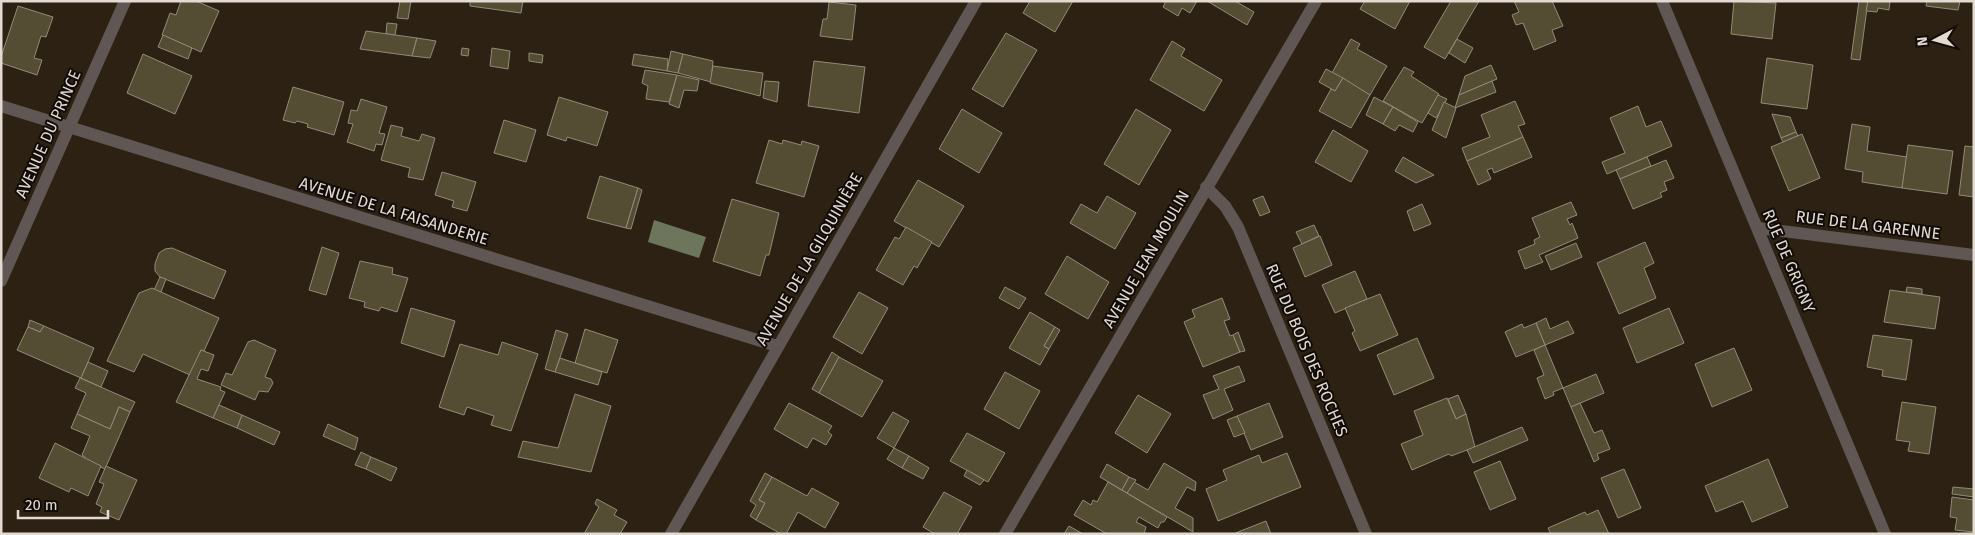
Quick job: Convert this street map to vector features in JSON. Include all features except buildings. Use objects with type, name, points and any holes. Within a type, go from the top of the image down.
[{"type":"street","name":"AVENUE DU PRINCE","points":[[1,281],[125,1]]},
{"type":"street","name":"AVENUE DE LA GILQUINIÈRE","points":[[671,534],[976,1]]},
{"type":"street","name":"AVENUE JEAN MOULIN","points":[[1006,534],[1206,187],[1316,1]]},
{"type":"street","name":"RUE DE GRIGNY","points":[[1662,1],[1885,534]]},
{"type":"street","name":"AVENUE DE LA FAISANDERIE","points":[[1,106],[778,346]]},
{"type":"street","name":"RUE DU BOIS DES ROCHES","points":[[1206,187],[1225,206],[1238,226],[1366,534]]},
{"type":"street","name":"RUE DE LA GARENNE","points":[[1758,228],[1974,255]]},
{"type":"shaded area","points":[[654,220],[706,237],[699,258],[648,242]]}]
